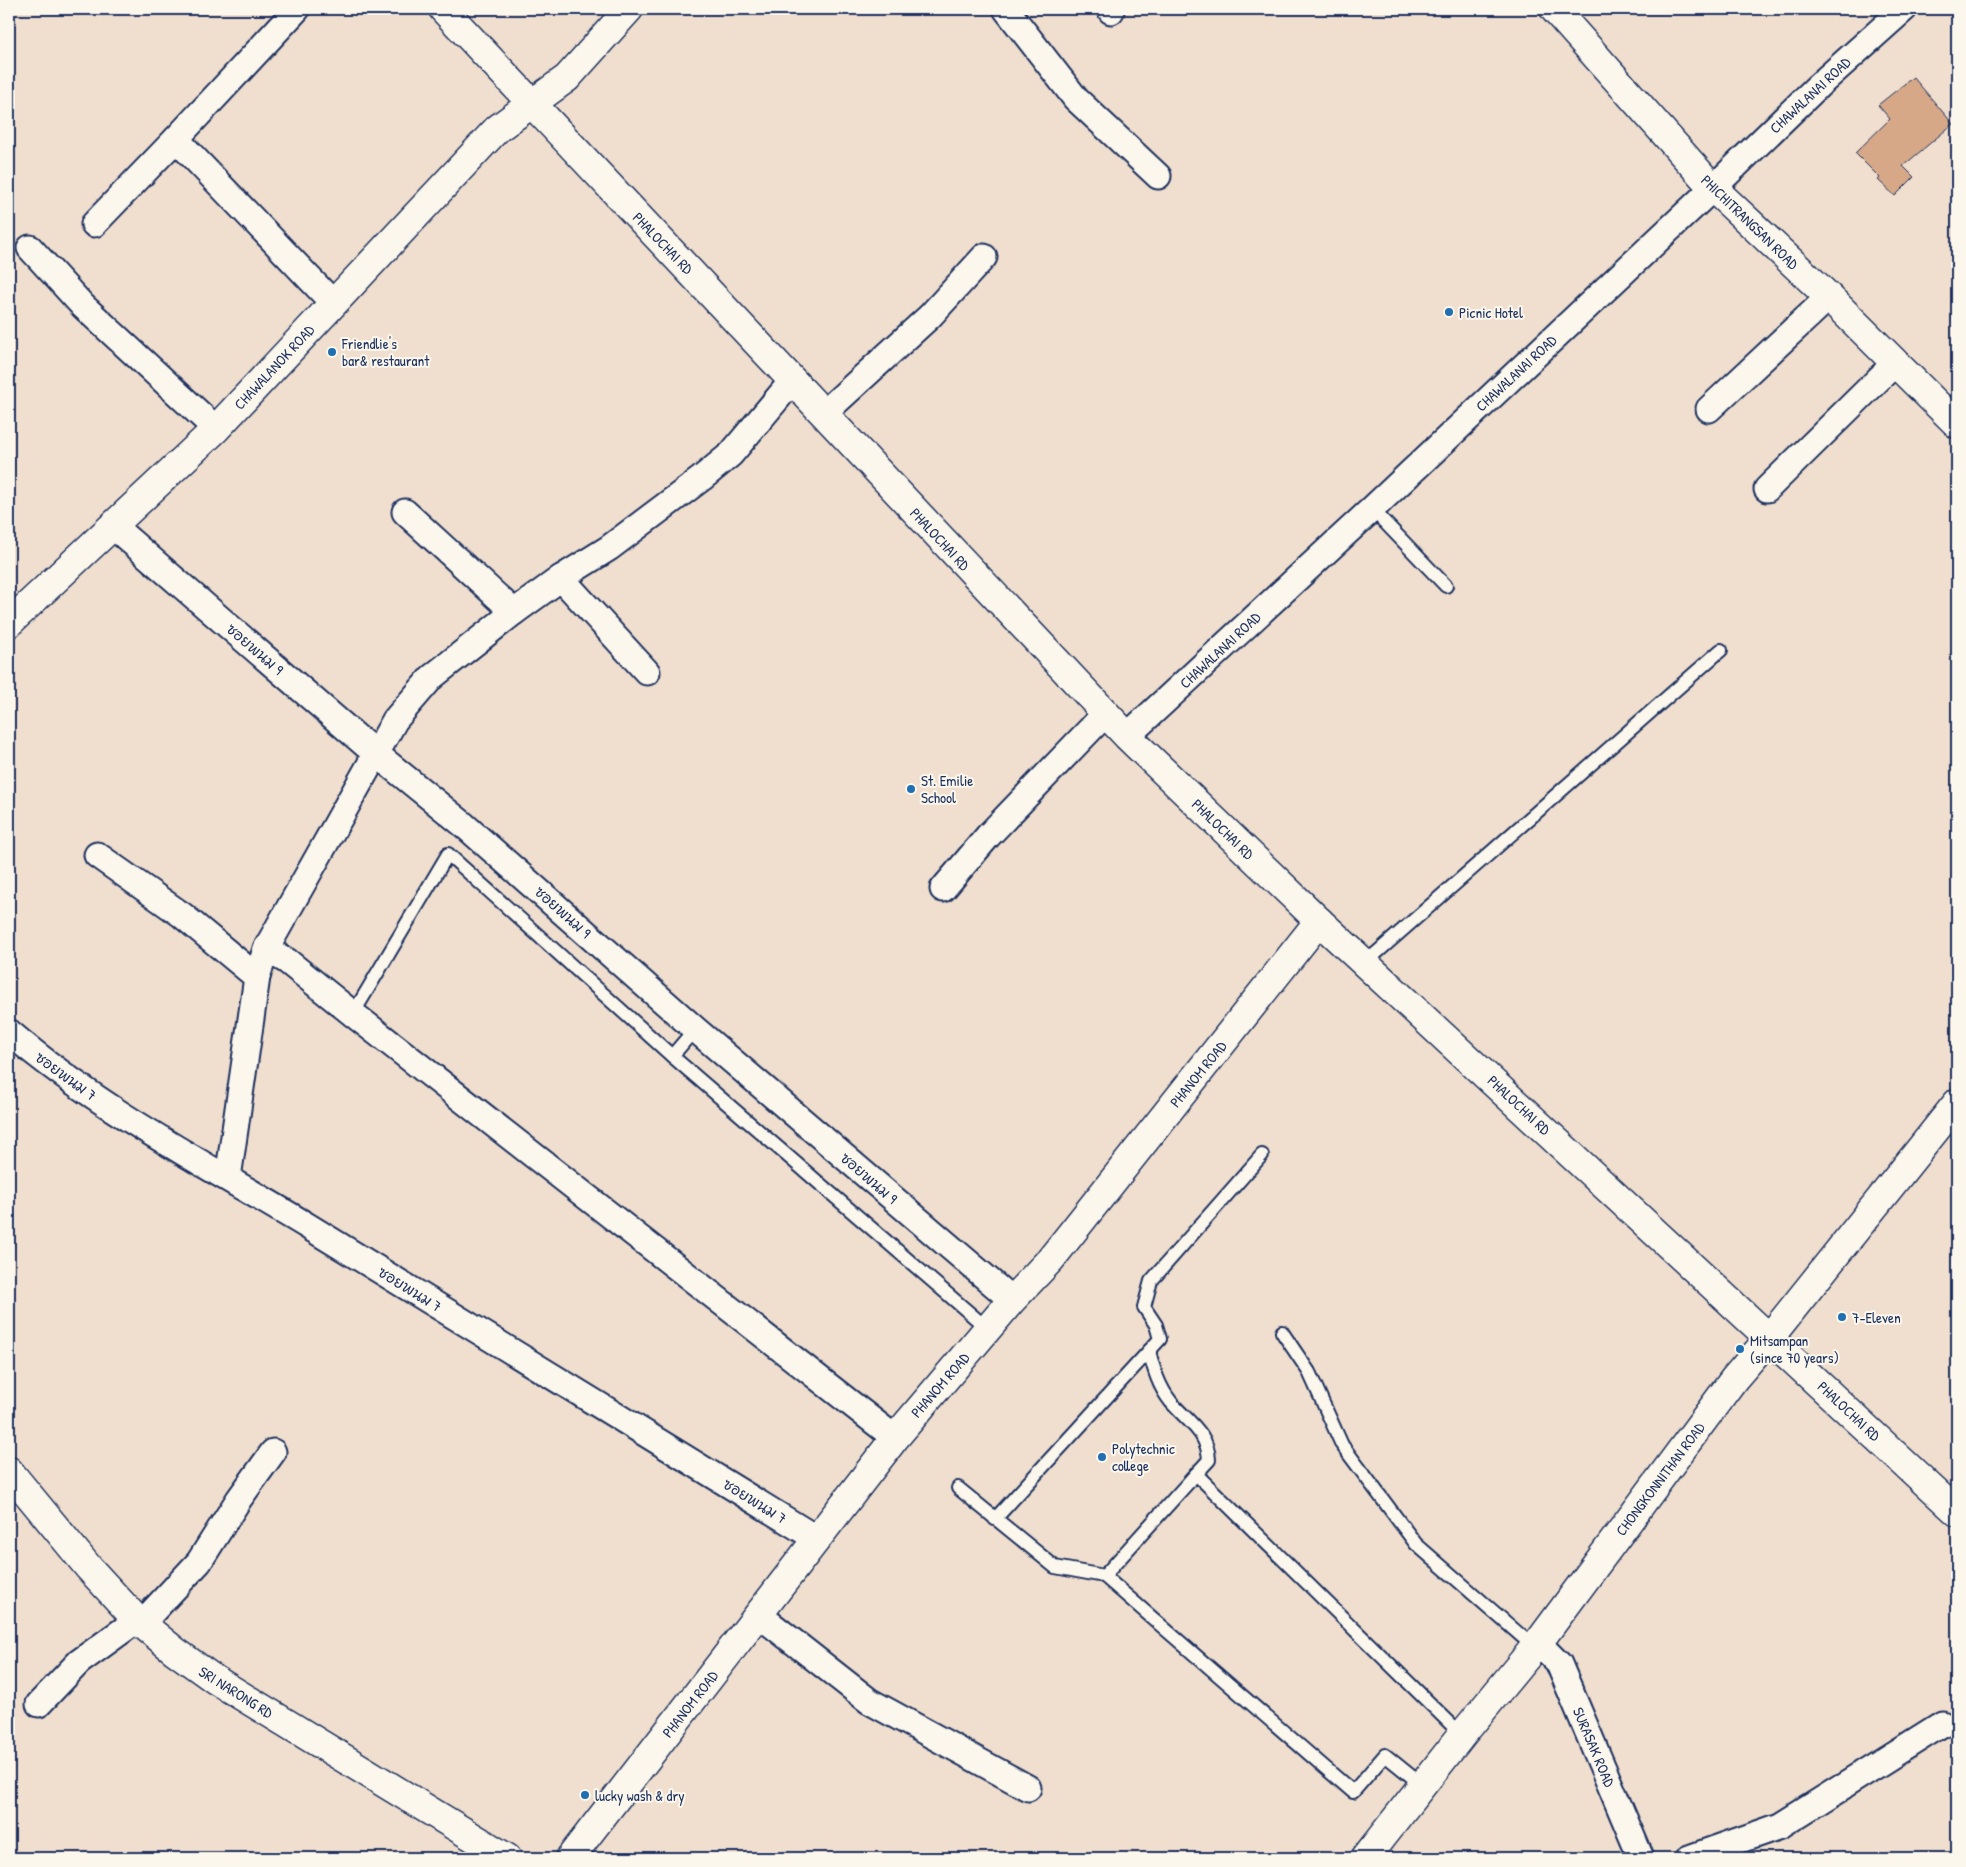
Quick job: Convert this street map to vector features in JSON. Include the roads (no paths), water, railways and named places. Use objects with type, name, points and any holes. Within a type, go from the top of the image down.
[{"type":"street","points":[[94,224],[297,9]]},
{"type":"street","name":"PHALOCHAI RD","points":[[443,9],[1127,736],[1319,921],[1957,1512]]},
{"type":"street","name":"CHAWALANOK ROAD","points":[[9,623],[216,429],[497,129],[567,78],[629,9]]},
{"type":"street","points":[[1006,9],[1076,99],[1158,176]]},
{"type":"street","name":"PHICHITRANGSAN ROAD","points":[[1554,9],[1713,188],[1829,297],[1957,424]]},
{"type":"street","name":"CHAWALANAI ROAD","points":[[1127,736],[1372,509],[1713,188],[1818,86],[1904,9]]},
{"type":"street","points":[[176,139],[334,304]]},
{"type":"street","points":[[30,248],[83,306],[216,429]]},
{"type":"street","points":[[823,414],[930,316],[984,257]]},
{"type":"street","points":[[1709,409],[1829,297]]},
{"type":"street","points":[[1767,489],[1894,363]]},
{"type":"street","points":[[228,1178],[257,977],[266,950],[395,720],[432,677],[514,612],[561,578],[608,548],[731,454],[793,380]]},
{"type":"street","points":[[405,512],[514,612]]},
{"type":"street","name":"ซอยพนม 9","points":[[113,526],[375,753],[464,825],[695,1030],[1012,1300]]},
{"type":"street","points":[[561,578],[647,672]]},
{"type":"street","points":[[944,889],[988,836],[1105,714]]},
{"type":"street","points":[[97,855],[182,915],[257,977]]},
{"type":"street","name":"PHANOM ROAD","points":[[570,1858],[895,1438],[1012,1300],[1051,1259],[1319,921]]},
{"type":"street","points":[[266,950],[288,961],[353,1014],[895,1438]]},
{"type":"street","name":"ซอยพนม 7","points":[[9,1032],[39,1058],[106,1105],[817,1539]]},
{"type":"street","name":"CHONGKONNITHAN ROAD","points":[[1365,1858],[1536,1645],[1734,1380],[1957,1103]]},
{"type":"street","points":[[39,1704],[78,1662],[139,1622],[199,1562],[239,1498],[274,1452]]},
{"type":"street","name":"SRI NARONG RD","points":[[9,1471],[89,1568],[139,1622],[174,1651],[214,1679],[507,1858]]},
{"type":"street","points":[[758,1614],[869,1700],[1028,1788]]},
{"type":"street","name":"SURASAK ROAD","points":[[1536,1645],[1559,1664],[1641,1858]]},
{"type":"street","points":[[1689,1858],[1780,1826],[1942,1724]]},
{"type":"lane","points":[[1372,509],[1446,586]]},
{"type":"lane","points":[[1365,963],[1721,650]]},
{"type":"lane","points":[[353,1014],[448,854],[672,1056],[988,1329]]},
{"type":"lane","points":[[672,1056],[695,1030]]},
{"type":"lane","points":[[995,1519],[1160,1339],[1156,1325],[1144,1307],[1151,1281],[1262,1155]]},
{"type":"lane","points":[[1282,1332],[1309,1372],[1342,1445],[1416,1544],[1536,1645]]},
{"type":"lane","points":[[1104,1576],[1209,1460],[1208,1448],[1193,1425],[1171,1402],[1156,1378],[1149,1352]]},
{"type":"lane","points":[[1196,1474],[1462,1735]]},
{"type":"lane","points":[[958,1488],[1055,1567],[1104,1576],[1353,1792],[1385,1755],[1422,1785]]},
{"type":"place","name":"Picnic Hotel","points":[[1449,312]]},
{"type":"place","name":"Friendlie's bar& restaurant","points":[[332,352]]},
{"type":"place","name":"St. Emilie School","points":[[911,789]]},
{"type":"place","name":"7-Eleven","points":[[1842,1317]]},
{"type":"place","name":"Mitsampan (since 70 years)","points":[[1740,1349]]},
{"type":"place","name":"Polytechnic college","points":[[1102,1457]]},
{"type":"place","name":"lucky wash & dry","points":[[585,1795]]}]
